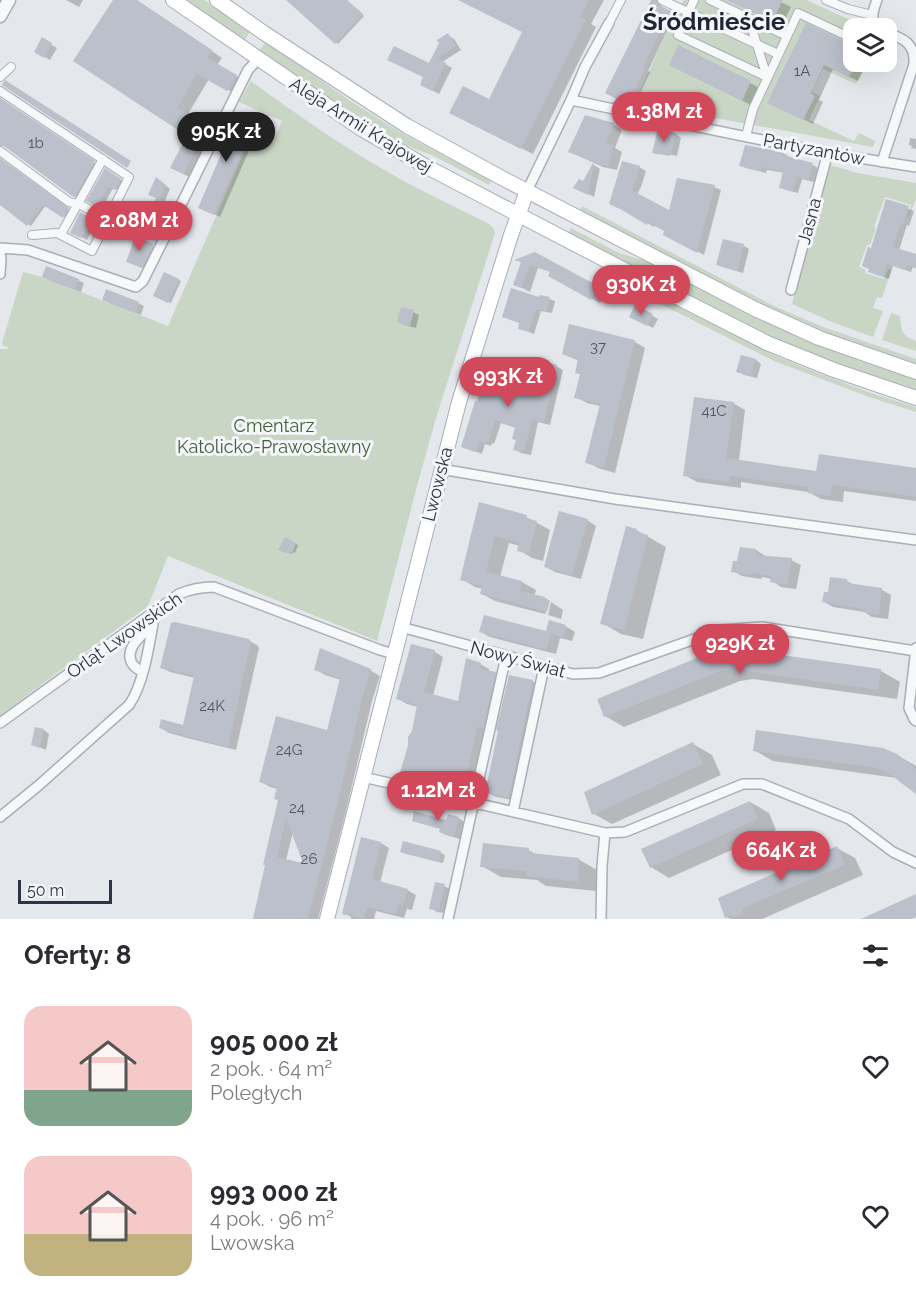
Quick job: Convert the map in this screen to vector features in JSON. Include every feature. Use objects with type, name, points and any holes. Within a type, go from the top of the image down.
[{"type":"main road","name":"Aleja Armii Krajowej","points":[[173,0],[371,135],[427,167],[767,343],[834,370],[916,398]]},
{"type":"main road","name":"Aleja Armii Krajowej","points":[[227,3],[407,126],[527,191],[755,309],[819,339],[916,372]]},
{"type":"main road","name":"Lwowska","points":[[327,919],[459,402],[527,191]]},
{"type":"street","points":[[0,16],[9,0]]},
{"type":"street","name":"Lwowska","points":[[527,191],[572,100],[585,67],[621,0]]},
{"type":"street","points":[[662,0],[778,54]]},
{"type":"street","points":[[694,0],[678,35],[767,77]]},
{"type":"street","points":[[710,0],[787,36]]},
{"type":"street","points":[[826,0],[872,15]]},
{"type":"street","points":[[872,18],[878,0]]},
{"type":"street","points":[[746,136],[753,109],[798,13],[843,35]]},
{"type":"street","points":[[749,19],[767,77]]},
{"type":"street","points":[[882,162],[914,64],[913,49],[897,37]]},
{"type":"street","points":[[0,248],[28,250],[136,287],[143,282],[248,70],[258,59]]},
{"type":"street","points":[[0,76],[11,67]]},
{"type":"street","points":[[0,91],[129,177],[92,250],[61,234],[32,235]]},
{"type":"street","name":"Partyzantów","points":[[572,100],[828,152],[916,167]]},
{"type":"street","points":[[0,151],[69,202],[108,220]]},
{"type":"street","name":"Jasna","points":[[791,290],[828,152]]},
{"type":"street","points":[[61,234],[103,159]]},
{"type":"street","points":[[0,253],[0,274]]},
{"type":"street","points":[[441,469],[615,499],[916,540]]},
{"type":"street","name":"Orląt Lwowskich","points":[[0,723],[179,594],[191,589],[214,587],[394,654]]},
{"type":"street","points":[[0,817],[129,705],[136,695],[143,672],[155,612]]},
{"type":"street","points":[[143,672],[134,666],[130,659],[131,651],[134,644],[153,625]]},
{"type":"street","name":"Nowy Świat","points":[[400,627],[573,674],[599,672],[720,630],[762,627],[916,650]]},
{"type":"street","points":[[916,650],[909,708],[916,721]]},
{"type":"street","points":[[448,919],[506,656]]},
{"type":"street","points":[[513,812],[544,667]]},
{"type":"street","points":[[363,777],[605,833],[625,831],[743,784],[762,784],[849,819],[893,852],[916,862]]},
{"type":"street","points":[[601,919],[605,833]]},
{"type":"green space","points":[[186,0],[204,0],[250,31],[245,40]]},
{"type":"green space","points":[[684,0],[807,0],[846,18],[843,18],[843,72],[861,72],[856,84],[823,69],[812,92],[820,96],[809,120],[854,141],[859,133],[875,141],[873,147],[634,103]]},
{"type":"green space","points":[[266,42],[352,102],[400,132],[491,181],[489,185],[434,156],[394,141],[346,111],[259,51]]},
{"type":"green space","name":"Cmentarz Katolicko-Prawosławny","points":[[251,81],[351,150],[411,185],[489,224],[495,233],[436,418],[377,641],[168,556],[148,606],[0,715],[0,349],[8,349],[2,343],[23,272],[42,277],[168,326],[252,134],[273,142],[282,121],[239,102]]},
{"type":"green space","points":[[831,165],[857,173],[916,183],[916,199],[907,218],[911,205],[885,197],[870,245],[867,245],[859,267],[866,270],[865,273],[884,279],[888,269],[891,270],[882,298],[877,297],[873,308],[883,311],[873,337],[792,304]]},
{"type":"green space","points":[[582,206],[774,306],[823,327],[916,359],[916,364],[850,343],[769,309],[579,211]]},
{"type":"green space","points":[[571,228],[619,253],[649,262],[804,340],[916,379],[916,391],[826,360],[738,322],[568,233]]},
{"type":"green space","points":[[629,288],[657,296],[776,356],[871,393],[916,407],[916,412],[774,361]]},
{"type":"green space","points":[[891,313],[900,316],[903,332],[916,341],[916,351],[882,340]]},
{"type":"building","points":[[113,0],[137,0],[212,50],[207,58],[237,75],[227,91],[197,74],[177,108],[214,124],[201,150],[197,148],[183,174],[170,168],[184,141],[178,138],[181,132],[73,61]]},
{"type":"building","points":[[286,0],[347,0],[363,14],[335,44]]},
{"type":"building","points":[[458,0],[589,0],[580,17],[586,19],[521,149],[449,113],[463,86],[489,99],[522,32]]},
{"type":"building","points":[[651,0],[656,0],[659,5],[673,12],[666,27],[663,25],[628,105],[605,93]]},
{"type":"building","points":[[727,0],[783,0],[772,22]]},
{"type":"building","points":[[806,23],[843,41],[843,72],[852,72],[849,77],[824,65],[811,93],[815,96],[803,120],[767,103]]},
{"type":"building","points":[[448,33],[456,46],[437,58],[446,63],[432,91],[420,85],[423,77],[387,60],[394,46],[429,63],[439,43],[437,40]]},
{"type":"building","points":[[42,37],[52,43],[44,58],[34,52]]},
{"type":"building","points":[[678,45],[751,81],[742,101],[669,65]]},
{"type":"building","points":[[5,80],[131,161],[127,168],[2,85]]},
{"type":"building","points":[[0,98],[95,161],[75,197],[0,145]]},
{"type":"building","points":[[233,115],[254,124],[214,215],[198,208],[225,145],[219,143]]},
{"type":"building","points":[[585,115],[614,123],[606,143],[614,145],[608,166],[568,152]]},
{"type":"building","points":[[658,129],[676,133],[670,156],[652,153]]},
{"type":"building","points":[[745,145],[783,152],[782,155],[813,163],[809,180],[797,177],[792,191],[779,188],[783,172],[761,167],[760,171],[739,166]]},
{"type":"building","points":[[0,158],[69,208],[63,218],[43,205],[27,226],[0,205]]},
{"type":"building","points":[[622,161],[640,166],[631,190],[669,210],[677,178],[715,185],[697,253],[663,235],[664,231],[648,222],[647,225],[609,204]]},
{"type":"building","points":[[593,163],[588,195],[573,188],[579,179],[583,181]]},
{"type":"building","points":[[105,168],[121,179],[115,190],[108,187],[97,207],[86,201]]},
{"type":"building","points":[[156,177],[166,185],[160,200],[169,204],[159,226],[146,220],[156,198],[148,195]]},
{"type":"building","points":[[886,199],[909,206],[893,247],[916,254],[916,268],[907,265],[905,270],[887,264],[883,277],[868,272],[869,269],[862,266],[868,247],[871,248]]},
{"type":"building","points":[[80,212],[92,218],[81,238],[70,233]]},
{"type":"building","points":[[135,237],[154,244],[142,268],[126,262]]},
{"type":"building","points":[[723,239],[744,244],[737,271],[716,265]]},
{"type":"building","points":[[535,252],[598,286],[591,300],[548,276],[550,271],[530,265],[521,288],[513,285],[521,262],[514,260]]},
{"type":"building","points":[[46,266],[79,279],[75,290],[42,277]]},
{"type":"building","points":[[164,272],[179,279],[168,303],[153,296]]},
{"type":"building","points":[[511,288],[539,297],[540,295],[550,297],[547,311],[536,309],[529,332],[518,329],[519,323],[502,317]]},
{"type":"building","points":[[106,289],[139,302],[135,313],[102,300]]},
{"type":"building","points":[[635,305],[653,314],[647,326],[629,317]]},
{"type":"building","points":[[401,307],[414,310],[410,326],[397,322]]},
{"type":"building","points":[[569,324],[635,340],[604,468],[585,463],[600,404],[574,398],[580,374],[575,373],[578,359],[562,354]]},
{"type":"building","points":[[741,355],[756,359],[751,376],[736,372]]},
{"type":"building","points":[[546,362],[557,365],[544,422],[532,420],[524,452],[513,450],[516,440],[512,439],[515,427],[495,420],[488,442],[479,442],[475,452],[461,447],[486,372],[540,389]]},
{"type":"building","points":[[694,397],[734,402],[726,458],[816,471],[819,454],[916,468],[916,497],[832,485],[831,496],[808,493],[808,487],[730,476],[729,482],[683,476]]},
{"type":"building","points":[[479,502],[527,515],[526,518],[537,521],[529,554],[517,551],[519,543],[495,536],[486,572],[522,581],[520,591],[545,597],[550,601],[547,612],[480,594],[482,586],[460,580]]},
{"type":"building","points":[[559,511],[588,519],[572,575],[544,567]]},
{"type":"building","points":[[626,526],[648,535],[624,630],[600,624]]},
{"type":"building","points":[[285,537],[296,543],[290,554],[278,550]]},
{"type":"building","points":[[740,547],[756,549],[756,555],[792,558],[787,585],[770,582],[771,576],[731,572],[733,561],[737,561]]},
{"type":"building","points":[[830,577],[847,579],[847,583],[882,588],[879,615],[862,612],[862,609],[822,602],[824,592],[828,592]]},
{"type":"building","points":[[484,615],[546,631],[549,620],[566,625],[563,637],[551,634],[546,650],[479,632]]},
{"type":"building","points":[[171,623],[249,639],[251,642],[228,747],[159,728],[161,719],[183,725],[194,676],[160,668]]},
{"type":"building","points":[[411,644],[435,650],[424,692],[458,701],[466,658],[481,663],[480,669],[496,672],[483,728],[477,727],[464,788],[400,772],[417,705],[396,699]]},
{"type":"building","points":[[320,648],[371,669],[308,919],[253,919],[278,800],[274,799],[277,787],[259,782],[276,716],[327,730],[340,678],[314,670]],"holes":[[[286,818],[303,863],[277,857]]]},
{"type":"building","points":[[732,648],[881,669],[878,690],[733,669],[720,671],[604,717],[597,699],[716,650]]},
{"type":"building","points":[[509,675],[533,680],[509,797],[485,793]]},
{"type":"building","points":[[35,727],[44,729],[40,748],[31,745]]},
{"type":"building","points":[[756,730],[883,748],[897,754],[916,769],[916,794],[888,773],[877,768],[753,751]]},
{"type":"building","points":[[693,742],[703,764],[592,815],[584,792]]},
{"type":"building","points":[[750,801],[758,819],[650,868],[641,849]]},
{"type":"building","points":[[414,811],[446,820],[448,814],[459,817],[454,836],[439,832],[440,828],[412,821]]},
{"type":"building","points":[[361,837],[381,842],[372,879],[408,889],[403,906],[398,905],[395,914],[367,907],[364,919],[342,914]]},
{"type":"building","points":[[403,841],[441,851],[439,862],[400,852]]},
{"type":"building","points":[[483,843],[529,848],[529,853],[579,858],[578,882],[526,876],[526,871],[480,867]]},
{"type":"building","points":[[837,846],[845,865],[741,909],[743,913],[732,918],[731,915],[725,918],[718,898]]},
{"type":"building","points":[[435,882],[445,884],[439,911],[429,909]]},
{"type":"building","points":[[916,894],[916,917],[912,919],[861,919]]},
{"type":"district","name":"Śródmieście","points":[[714,21]]}]
